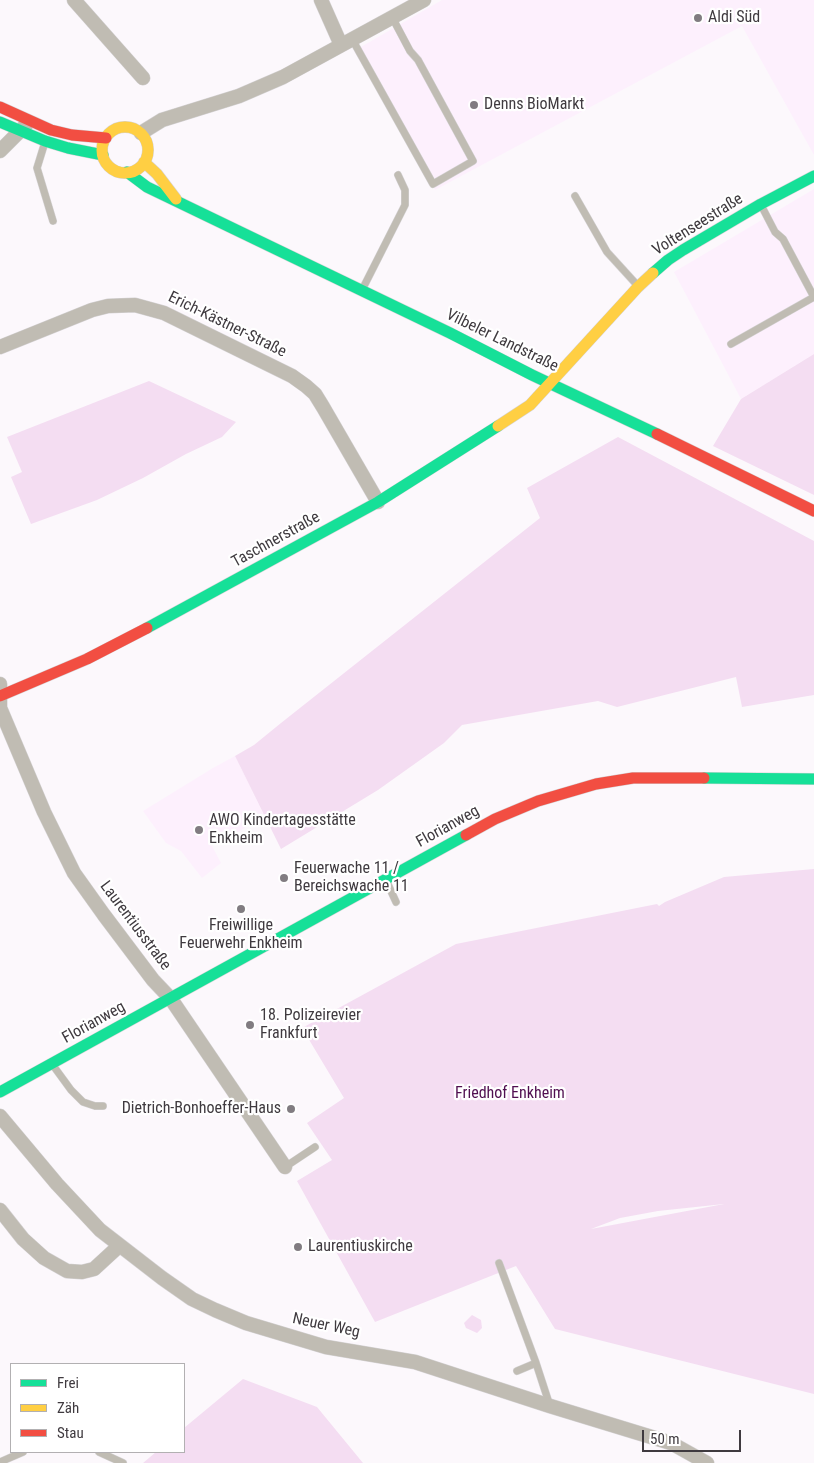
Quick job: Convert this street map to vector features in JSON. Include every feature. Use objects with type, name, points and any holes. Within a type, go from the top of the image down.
[{"type":"street","points":[[74,0],[143,78]]},
{"type":"street","points":[[321,0],[347,42]]},
{"type":"street","points":[[141,134],[162,120],[239,96],[284,77],[424,0]]},
{"type":"street","points":[[0,107],[52,130],[72,135],[106,138]]},
{"type":"street","points":[[0,151],[31,121]]},
{"type":"street","points":[[0,122],[45,142],[103,155],[102,146],[106,138],[116,129],[122,127],[135,130],[141,134],[148,150],[140,167],[134,171],[127,172]]},
{"type":"street","name":"Vilbeler Landstraße","points":[[103,155],[109,166],[121,172],[127,172],[147,187],[814,511]]},
{"type":"street","name":"Vilbeler Landstraße","points":[[144,162],[157,174],[176,200]]},
{"type":"street","name":"Voltenseestraße","points":[[550,383],[638,287],[668,260],[761,204],[814,176]]},
{"type":"street","name":"Erich-Kästner-Straße","points":[[0,348],[92,310],[108,306],[136,305],[164,313],[292,376],[306,386],[315,394],[378,502]]},
{"type":"street","name":"Taschnerstraße","points":[[0,692],[88,659],[378,502],[530,405],[550,383]]},
{"type":"street","name":"Laurentiusstraße","points":[[0,692],[0,708],[44,812],[74,873],[148,973],[171,999],[285,1167]]},
{"type":"street","name":"Florianweg","points":[[0,1092],[495,819],[538,800],[589,785],[634,778],[814,779]]},
{"type":"street","name":"Neuer Weg","points":[[0,1116],[57,1184],[100,1230],[192,1299],[246,1323],[326,1347],[415,1362],[671,1443],[707,1463]]},
{"type":"street","points":[[0,1210],[23,1239],[44,1258],[67,1271],[82,1272],[94,1269],[119,1246]]},
{"type":"lane","points":[[347,42],[433,184],[473,161],[418,60],[410,51],[392,17]]},
{"type":"lane","points":[[45,142],[37,168],[53,221]]},
{"type":"lane","points":[[362,290],[405,206],[405,190],[398,175]]},
{"type":"lane","points":[[575,196],[607,252],[638,287]]},
{"type":"lane","points":[[731,344],[814,297],[783,239],[776,232],[761,204]]},
{"type":"lane","points":[[385,880],[396,902]]},
{"type":"lane","points":[[52,1064],[71,1090],[83,1102],[95,1106],[103,1106]]},
{"type":"lane","points":[[285,1167],[315,1147]]},
{"type":"lane","points":[[499,1262],[550,1406]]},
{"type":"lane","points":[[517,1371],[536,1363]]},
{"type":"lane","points":[[0,1462],[21,1453]]},
{"type":"lane","points":[[101,1453],[123,1463]]},
{"type":"shaded area","points":[[442,0],[814,0],[814,155],[742,26],[435,190],[354,51]]},
{"type":"shaded area","points":[[814,189],[814,354],[741,399],[674,272]]},
{"type":"shaded area","name":"AWO Kindertagesstätte Enkheim","points":[[235,756],[265,817],[212,846],[221,863],[202,878],[181,851],[166,843],[143,811]]},
{"type":"green space","points":[[814,354],[814,495],[713,446],[741,399]]},
{"type":"green space","points":[[149,381],[236,422],[222,437],[143,478],[97,500],[31,524],[11,477],[22,472],[7,437]]},
{"type":"green space","points":[[618,437],[814,541],[814,695],[742,707],[736,677],[617,707],[598,701],[462,725],[444,743],[378,790],[281,849],[235,756],[254,745],[540,518],[527,488]]},
{"type":"green space","name":"Friedhof Enkheim","points":[[814,869],[814,1394],[555,1329],[516,1266],[375,1322],[297,1181],[332,1160],[307,1123],[344,1098],[302,1028],[456,944],[657,904],[659,906],[724,877]],"holes":[[[724,1204],[591,1229],[620,1218],[658,1211]]]},
{"type":"green space","points":[[472,1315],[481,1320],[482,1328],[477,1333],[466,1328],[464,1323]]},
{"type":"green space","points":[[243,1379],[317,1407],[363,1463],[143,1463],[155,1453],[185,1453],[185,1427]]},
{"type":"traffic: fast","points":[[0,122],[45,141],[103,155]]},
{"type":"traffic: fast","points":[[127,172],[147,187],[657,434]]},
{"type":"traffic: fast","points":[[653,273],[683,250],[761,204],[814,176]]},
{"type":"traffic: fast","points":[[147,628],[378,502],[498,426]]},
{"type":"traffic: fast","points":[[704,778],[814,779]]},
{"type":"traffic: fast","points":[[0,1092],[466,835]]},
{"type":"traffic: slow","points":[[125,127],[138,131],[144,137],[148,150],[144,163],[138,169],[125,173],[112,169],[106,163],[102,150],[106,137],[112,131],[125,127]]},
{"type":"traffic: slow","points":[[144,162],[157,174],[176,199]]},
{"type":"traffic: slow","points":[[498,426],[530,405],[653,273]]},
{"type":"traffic: jam","points":[[0,107],[51,130],[72,135],[106,138]]},
{"type":"traffic: jam","points":[[657,434],[814,511]]},
{"type":"traffic: jam","points":[[0,696],[87,659],[147,628]]},
{"type":"traffic: jam","points":[[466,835],[495,819],[538,801],[596,784],[633,778],[704,778]]},
{"type":"place","name":"Aldi Süd","points":[[698,18]]},
{"type":"place","name":"Denns BioMarkt","points":[[474,105]]},
{"type":"place","name":"AWO Kindertagesstätte Enkheim","points":[[199,830]]},
{"type":"place","name":"Feuerwache 11 / Bereichswache 11","points":[[284,878]]},
{"type":"place","name":"Freiwillige Feuerwehr Enkheim","points":[[241,909]]},
{"type":"place","name":"18. Polizeirevier Frankfurt","points":[[250,1025]]},
{"type":"place","name":"Dietrich-Bonhoeffer-Haus","points":[[291,1109]]},
{"type":"place","name":"Laurentiuskirche","points":[[298,1247]]}]
